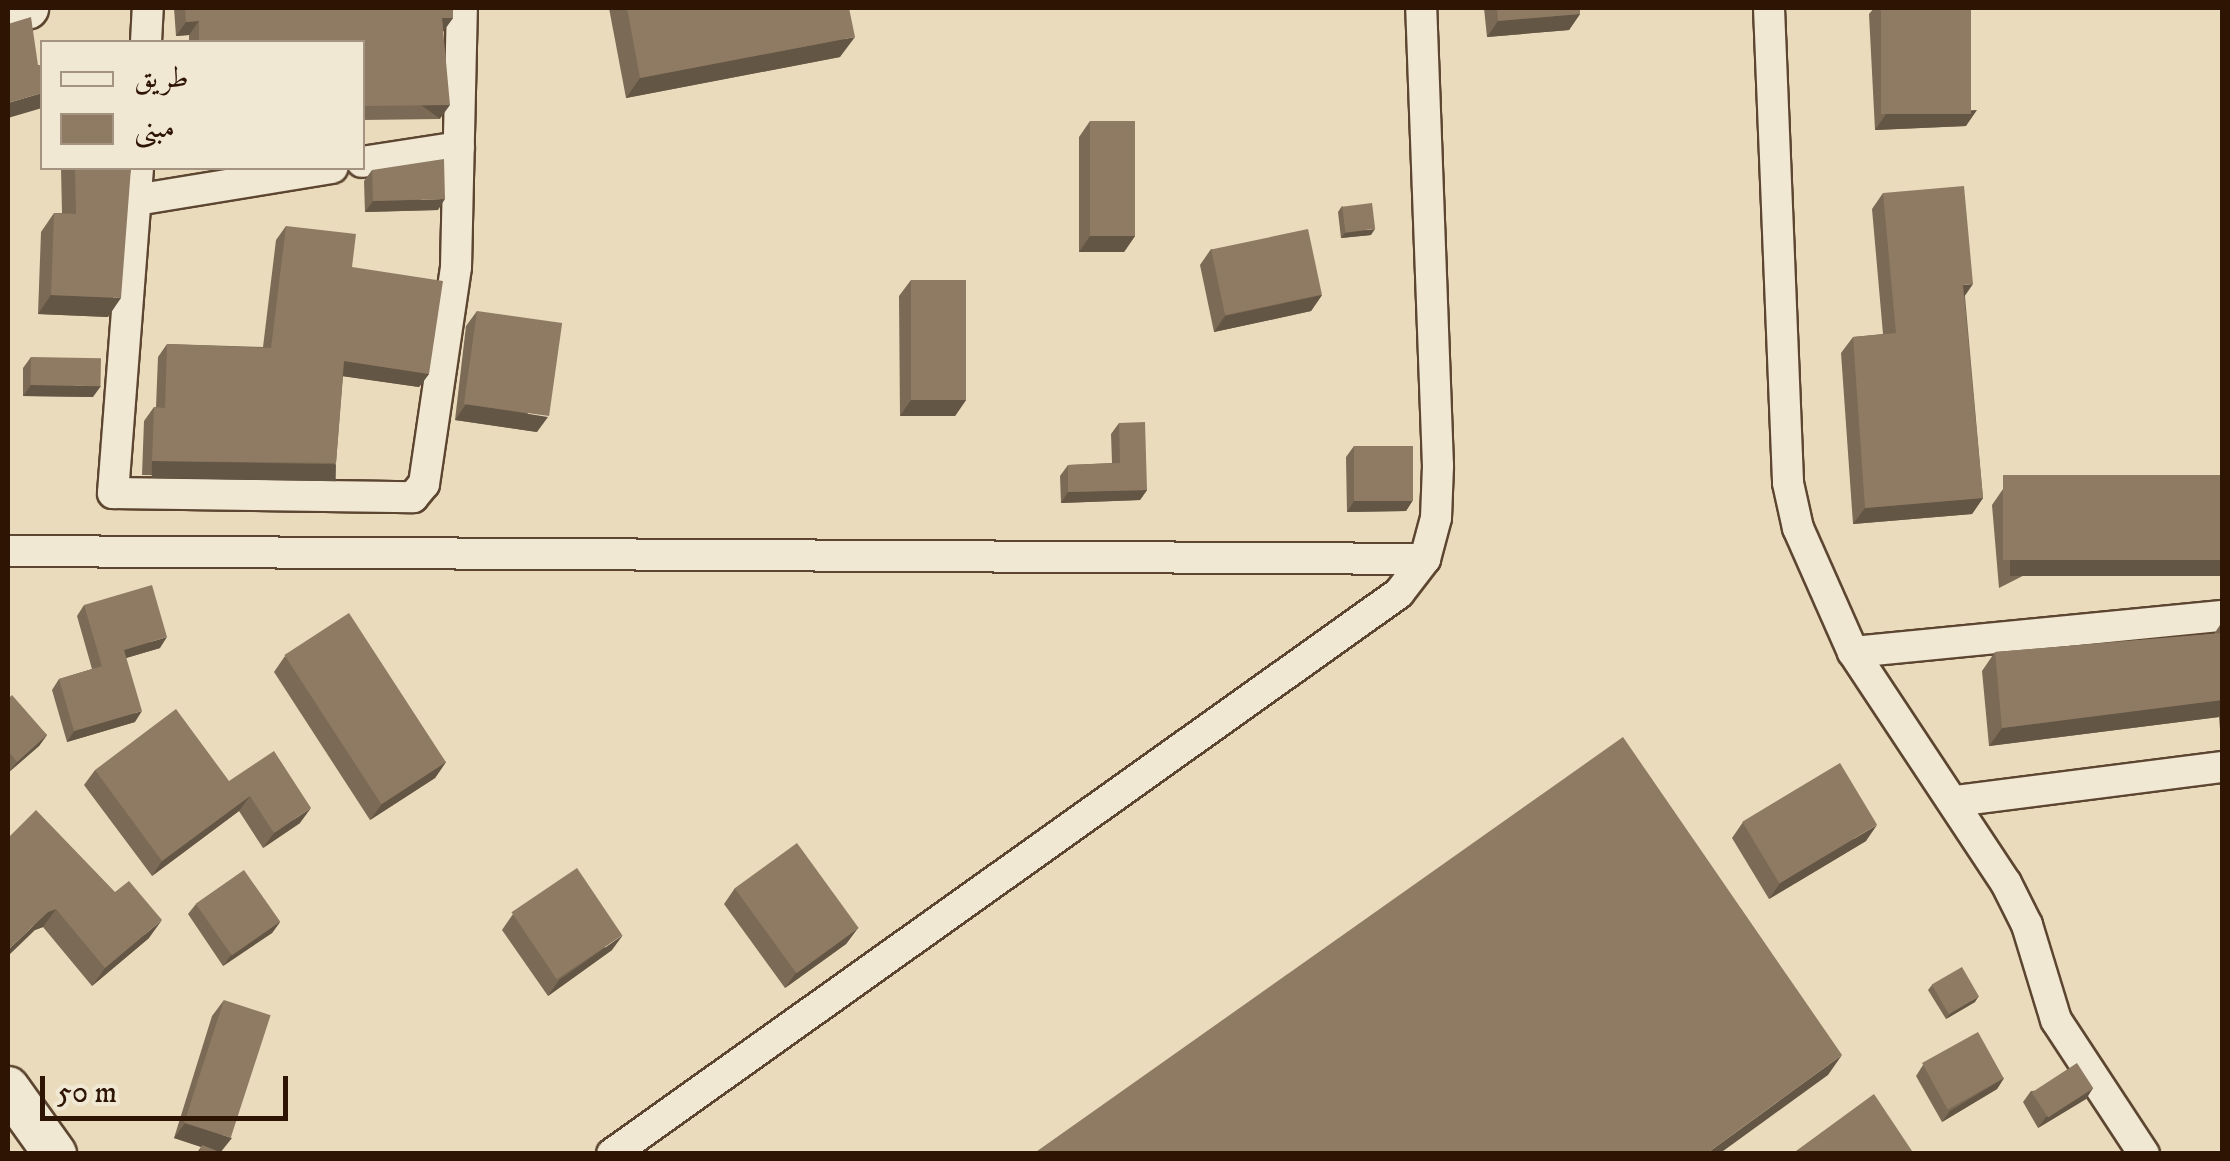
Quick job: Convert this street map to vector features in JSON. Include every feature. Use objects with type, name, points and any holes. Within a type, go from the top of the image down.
[{"type":"main road","points":[[8,13],[27,8]]},
{"type":"main road","points":[[11,1099],[54,1154]]},
{"type":"street","points":[[146,40],[148,8]]},
{"type":"street","points":[[138,170],[113,493],[413,498],[424,484],[456,267],[462,8]]},
{"type":"street","points":[[612,1154],[1399,593],[1425,559],[1436,518],[1438,466],[1421,8]]},
{"type":"street","points":[[1769,8],[1788,483],[1817,582],[1853,652],[1956,801],[2026,924],[2056,1020],[2144,1154]]},
{"type":"street","points":[[365,162],[459,147]]},
{"type":"street","points":[[136,200],[320,170]]},
{"type":"street","points":[[8,551],[1425,559]]},
{"type":"street","points":[[1853,652],[2222,616]]},
{"type":"street","points":[[1956,801],[2222,767]]},
{"type":"building","points":[[185,8],[453,8],[453,18],[442,18],[450,105],[365,106],[365,40],[199,40],[199,21],[186,22]]},
{"type":"building","points":[[627,8],[849,8],[855,37],[640,78]]},
{"type":"building","points":[[1497,8],[1580,8],[1580,14],[1498,21]]},
{"type":"building","points":[[1881,8],[1971,8],[1971,114],[1881,114]]},
{"type":"building","points":[[31,17],[40,65],[40,94],[8,103],[8,24]]},
{"type":"building","points":[[1090,121],[1135,121],[1135,236],[1090,236]]},
{"type":"building","points":[[444,159],[445,199],[373,201],[372,170]]},
{"type":"building","points":[[75,170],[131,170],[121,298],[51,295],[54,213],[76,214]]},
{"type":"building","points":[[1964,186],[1973,284],[1963,285],[1983,498],[1865,508],[1853,337],[1896,333],[1883,193]]},
{"type":"building","points":[[1372,203],[1375,229],[1345,232],[1342,207]]},
{"type":"building","points":[[286,226],[356,234],[352,267],[443,281],[429,374],[344,361],[336,463],[152,461],[154,407],[165,408],[167,344],[271,348]]},
{"type":"building","points":[[1308,229],[1322,295],[1225,315],[1211,250]]},
{"type":"building","points":[[911,280],[966,280],[966,400],[911,400]]},
{"type":"building","points":[[477,311],[562,323],[549,416],[464,404]]},
{"type":"building","points":[[31,357],[101,358],[101,386],[31,385]]},
{"type":"building","points":[[1145,422],[1147,490],[1068,492],[1068,465],[1120,463],[1119,423]]},
{"type":"building","points":[[1354,446],[1413,446],[1413,501],[1354,501]]},
{"type":"building","points":[[2003,475],[2222,475],[2222,560],[2003,560]]},
{"type":"building","points":[[152,585],[167,637],[124,650],[142,711],[74,731],[59,679],[102,666],[84,605]]},
{"type":"building","points":[[349,613],[446,762],[381,804],[284,655]]},
{"type":"building","points":[[2222,633],[2222,700],[2002,728],[1995,652]]},
{"type":"building","points":[[12,695],[47,735],[17,762],[8,751],[8,699]]},
{"type":"building","points":[[176,709],[229,781],[274,751],[311,808],[274,833],[250,796],[162,861],[95,770]]},
{"type":"building","points":[[1623,737],[1842,1055],[1706,1154],[1033,1154]]},
{"type":"building","points":[[1840,763],[1877,825],[1779,883],[1742,822]]},
{"type":"building","points":[[36,810],[115,892],[129,881],[162,920],[105,968],[56,909],[8,950],[8,838]]},
{"type":"building","points":[[797,843],[859,928],[796,973],[735,888]]},
{"type":"building","points":[[577,868],[622,935],[557,979],[512,912]]},
{"type":"building","points":[[244,870],[280,922],[232,955],[196,904]]},
{"type":"building","points":[[1962,967],[1979,996],[1949,1014],[1932,984]]},
{"type":"building","points":[[224,1000],[271,1015],[231,1138],[184,1123]]},
{"type":"building","points":[[1978,1032],[2004,1078],[1948,1109],[1922,1063]]},
{"type":"building","points":[[2077,1063],[2093,1088],[2048,1118],[2032,1092]]},
{"type":"building","points":[[1874,1094],[1914,1154],[1792,1154]]},
{"type":"building","points":[[202,1145],[225,1154],[199,1154]]}]
